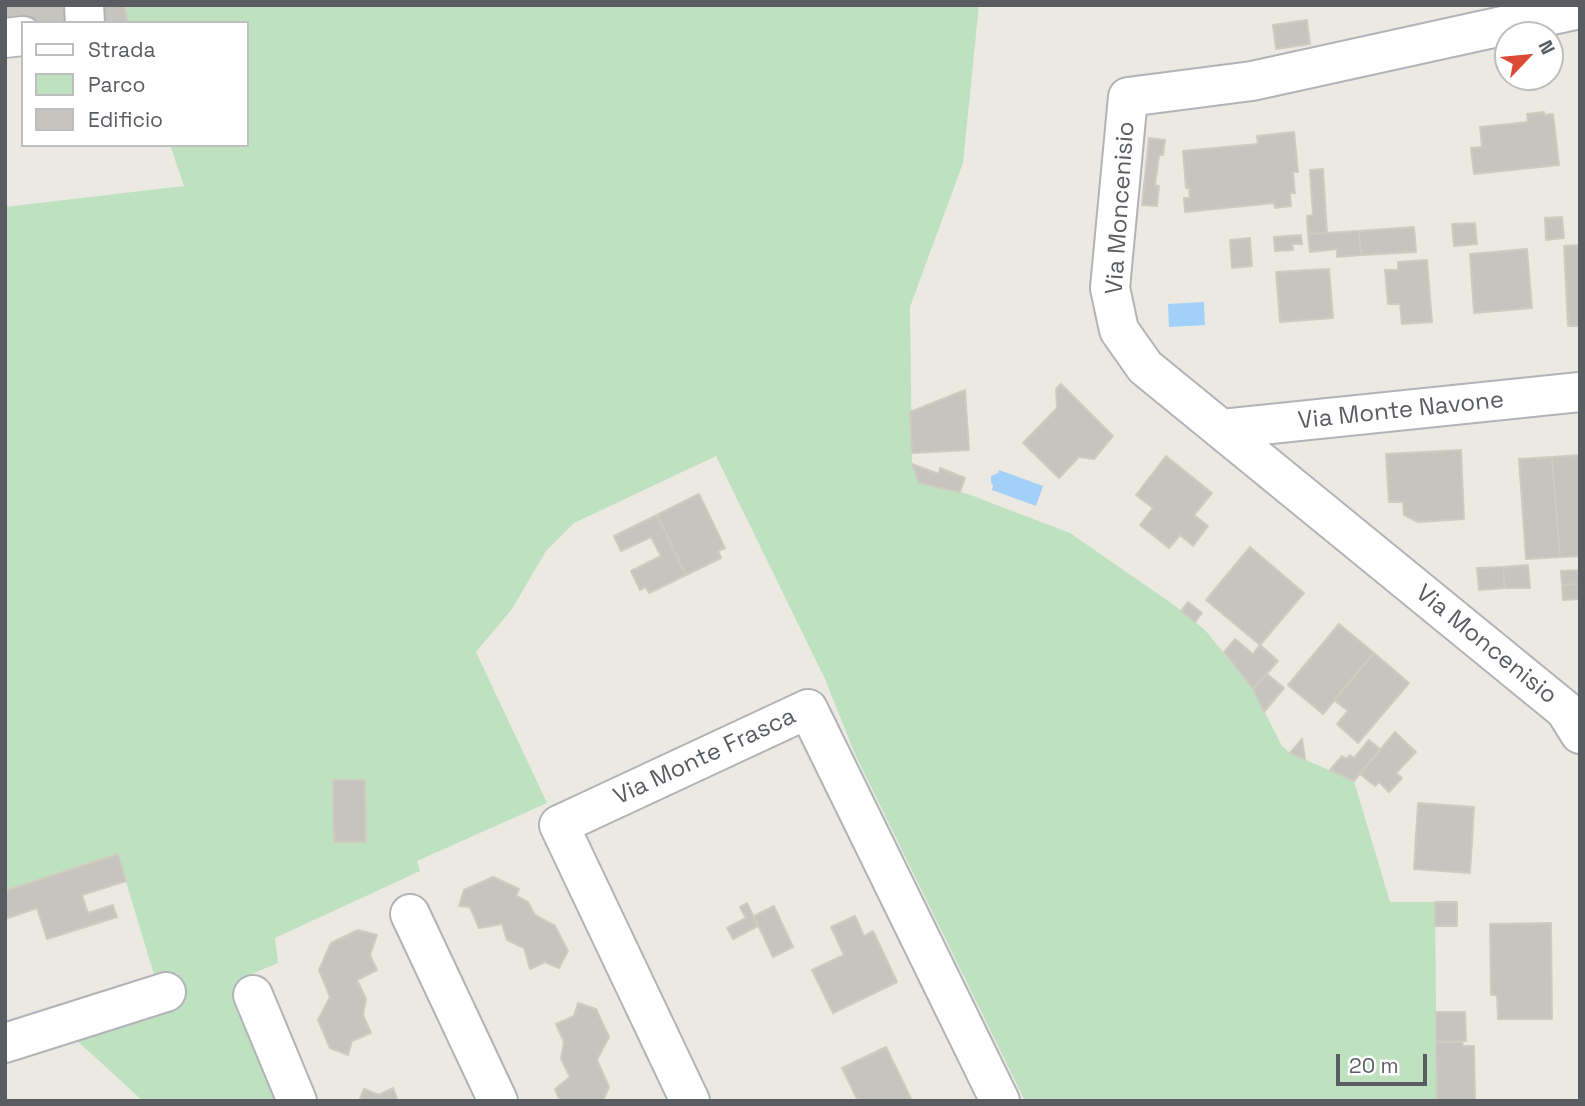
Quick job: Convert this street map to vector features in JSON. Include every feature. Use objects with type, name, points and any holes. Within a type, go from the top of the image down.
[{"type":"street","name":"Via Moncenisio","points":[[1580,9],[1252,81],[1128,97],[1110,288],[1119,330],[1145,367],[1565,710],[1580,734]]},
{"type":"street","name":"Via Monte Navone","points":[[1223,429],[1580,392]]},
{"type":"street","name":"Via Monte Frasca","points":[[690,1101],[559,825],[808,709],[1000,1101]]},
{"type":"street","points":[[410,914],[498,1101]]},
{"type":"street","points":[[5,1043],[166,992]]},
{"type":"street","points":[[253,995],[297,1101]]},
{"type":"green space","points":[[126,5],[979,5],[963,163],[910,307],[912,464],[919,483],[968,494],[1070,533],[1174,605],[1205,630],[1253,689],[1282,746],[1290,753],[1354,781],[1390,902],[1435,902],[1437,1101],[1025,1101],[854,752],[825,679],[716,456],[574,523],[546,551],[512,609],[476,652],[547,803],[417,861],[420,871],[275,938],[278,963],[242,978],[240,992],[284,1101],[143,1101],[73,1037],[186,1001],[178,973],[155,978],[118,855],[5,891],[5,207],[184,186],[171,147],[248,147],[248,21],[127,21]]},
{"type":"water","points":[[1204,302],[1205,325],[1169,327],[1168,304]]},
{"type":"water","points":[[999,470],[1043,486],[1036,506],[992,490],[991,476]]},
{"type":"building","points":[[5,5],[66,5],[68,21],[21,21],[21,24],[5,29]]},
{"type":"building","points":[[100,5],[125,5],[127,21],[102,21]]},
{"type":"building","points":[[1307,20],[1310,44],[1276,49],[1273,25]]},
{"type":"building","points":[[1544,112],[1544,115],[1553,114],[1559,165],[1474,174],[1471,148],[1482,147],[1480,127],[1528,122],[1527,114]]},
{"type":"building","points":[[1294,132],[1298,172],[1293,172],[1295,193],[1290,193],[1291,206],[1275,208],[1274,203],[1185,212],[1184,198],[1190,198],[1189,188],[1186,188],[1183,151],[1258,144],[1257,136]]},
{"type":"building","points":[[1149,138],[1165,140],[1163,155],[1159,155],[1155,185],[1159,186],[1157,206],[1142,205]]},
{"type":"building","points":[[1323,169],[1327,233],[1308,234],[1307,216],[1313,215],[1310,170]]},
{"type":"building","points":[[1562,217],[1564,238],[1546,240],[1545,218]]},
{"type":"building","points":[[1475,223],[1477,244],[1454,246],[1452,224]]},
{"type":"building","points":[[1414,227],[1416,252],[1361,255],[1359,231]]},
{"type":"building","points":[[1359,231],[1361,255],[1337,257],[1337,249],[1310,252],[1308,234]]},
{"type":"building","points":[[1301,235],[1302,244],[1292,244],[1293,250],[1275,251],[1274,237]]},
{"type":"building","points":[[1250,238],[1252,266],[1232,268],[1230,240]]},
{"type":"building","points":[[1580,245],[1580,326],[1568,326],[1564,246]]},
{"type":"building","points":[[1527,249],[1532,308],[1474,313],[1470,254]]},
{"type":"building","points":[[1427,260],[1432,322],[1402,324],[1400,304],[1388,304],[1385,270],[1398,270],[1398,262]]},
{"type":"building","points":[[1329,269],[1333,318],[1280,322],[1276,272]]},
{"type":"building","points":[[1061,384],[1113,436],[1094,459],[1079,457],[1059,478],[1023,443],[1057,408],[1056,389]]},
{"type":"building","points":[[965,390],[969,450],[912,453],[910,412]]},
{"type":"building","points":[[1461,450],[1464,519],[1418,522],[1404,515],[1403,502],[1389,502],[1386,454]]},
{"type":"building","points":[[1580,455],[1580,556],[1560,557],[1552,457]]},
{"type":"building","points":[[1166,456],[1212,493],[1194,515],[1208,526],[1193,546],[1180,535],[1169,548],[1140,525],[1153,508],[1136,495]]},
{"type":"building","points":[[1552,457],[1560,557],[1526,559],[1519,459]]},
{"type":"building","points":[[912,464],[939,474],[940,468],[965,478],[960,492],[919,483]]},
{"type":"building","points":[[699,494],[725,548],[718,551],[721,558],[686,575],[657,515]]},
{"type":"building","points":[[657,515],[686,575],[649,593],[646,587],[640,590],[631,571],[661,556],[651,537],[621,551],[614,536]]},
{"type":"building","points":[[1250,547],[1304,593],[1260,645],[1206,600]]},
{"type":"building","points":[[1528,565],[1530,588],[1505,588],[1503,567]]},
{"type":"building","points":[[1503,567],[1505,588],[1479,590],[1477,568]]},
{"type":"building","points":[[1578,570],[1580,584],[1562,585],[1561,571]]},
{"type":"building","points":[[1580,584],[1580,599],[1563,600],[1562,585]]},
{"type":"building","points":[[1188,602],[1202,613],[1195,622],[1181,611]]},
{"type":"building","points":[[1339,624],[1374,653],[1323,714],[1288,685]]},
{"type":"building","points":[[1235,639],[1253,654],[1260,645],[1278,661],[1253,689],[1224,652]]},
{"type":"building","points":[[1374,653],[1409,683],[1358,743],[1337,724],[1348,711],[1334,700]]},
{"type":"building","points":[[1267,674],[1284,688],[1264,712],[1253,689]]},
{"type":"building","points":[[1395,732],[1416,752],[1396,773],[1402,778],[1389,792],[1379,782],[1375,786],[1360,774]]},
{"type":"building","points":[[1302,739],[1305,759],[1290,753]]},
{"type":"building","points":[[1369,740],[1380,749],[1354,781],[1330,770],[1342,756],[1346,759],[1350,755],[1354,758]]},
{"type":"building","points":[[333,780],[365,780],[366,842],[334,842]]},
{"type":"building","points":[[1418,803],[1474,807],[1470,873],[1414,869]]},
{"type":"building","points":[[118,854],[126,881],[82,895],[88,913],[113,905],[117,917],[47,939],[37,908],[5,919],[5,891]]},
{"type":"building","points":[[493,877],[519,889],[516,896],[528,902],[535,915],[555,926],[568,951],[559,968],[545,962],[530,969],[524,948],[507,940],[502,924],[479,928],[470,907],[459,906],[464,890]]},
{"type":"building","points":[[1435,902],[1457,902],[1457,926],[1435,926]]},
{"type":"building","points":[[747,903],[758,926],[733,939],[727,928],[746,918],[740,907]]},
{"type":"building","points":[[774,906],[793,947],[773,957],[754,916]]},
{"type":"building","points":[[855,916],[864,936],[873,931],[897,982],[833,1013],[812,970],[844,955],[831,927]]},
{"type":"building","points":[[1551,923],[1552,1019],[1498,1019],[1497,995],[1491,995],[1490,924]]},
{"type":"building","points":[[358,930],[377,935],[370,955],[377,970],[357,980],[366,999],[363,1015],[371,1033],[352,1041],[348,1055],[330,1048],[318,1020],[330,997],[319,970],[331,943]]},
{"type":"building","points":[[578,1003],[596,1009],[609,1037],[597,1060],[609,1087],[603,1101],[560,1101],[555,1089],[570,1077],[561,1059],[564,1042],[556,1024],[574,1016]]},
{"type":"building","points":[[1436,1012],[1465,1012],[1466,1041],[1436,1042]]},
{"type":"building","points":[[1436,1042],[1462,1042],[1463,1046],[1474,1046],[1475,1101],[1437,1101]]},
{"type":"building","points":[[886,1047],[912,1101],[858,1101],[842,1068]]},
{"type":"building","points":[[393,1088],[398,1101],[359,1101],[364,1089],[379,1095]]}]
